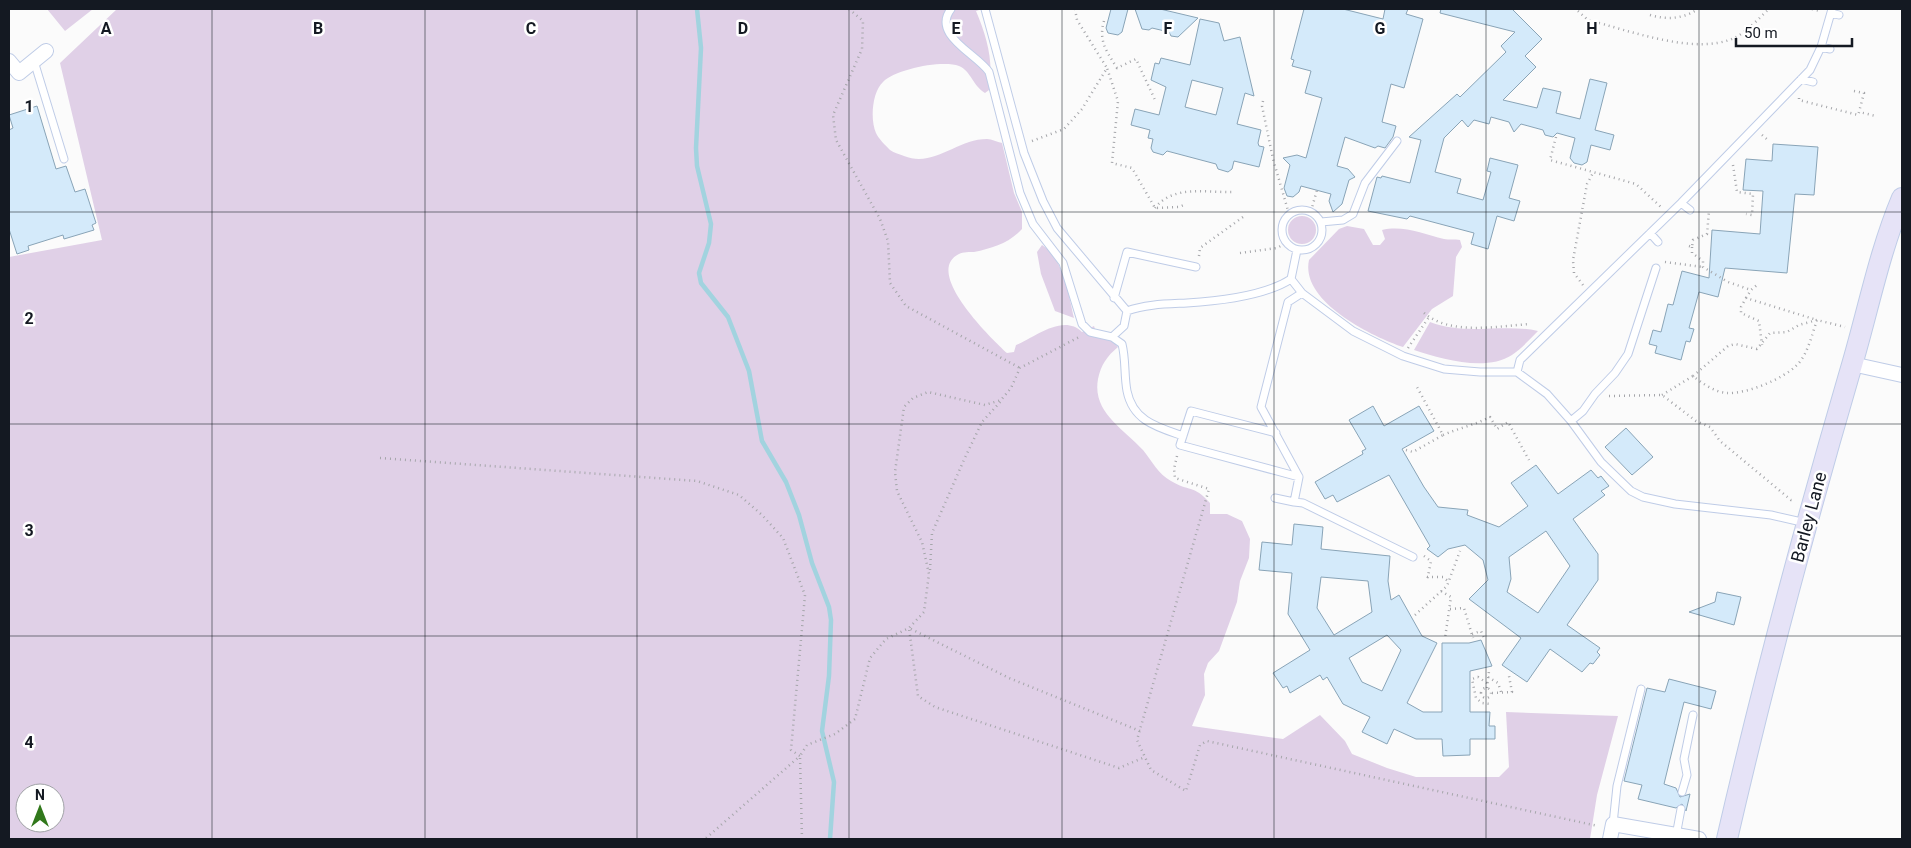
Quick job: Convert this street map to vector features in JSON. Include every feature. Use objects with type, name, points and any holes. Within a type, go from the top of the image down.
[{"type":"main road","name":"Barley Lane","points":[[1727,839],[1806,524],[1880,259],[1902,198]]},
{"type":"street","points":[[9,61],[19,73],[46,51]]},
{"type":"street","points":[[1852,364],[1902,375]]},
{"type":"street","points":[[1612,831],[1699,839]]},
{"type":"lane","points":[[951,9],[945,20],[948,32],[983,64],[989,72],[1020,193],[1033,224],[1063,262],[1082,324],[1090,332],[1112,337],[1122,344],[1127,390],[1133,409],[1154,426],[1183,436]]},
{"type":"lane","points":[[985,9],[1022,146],[1043,201],[1057,228],[1114,298],[1122,302],[1127,312],[1124,326],[1112,337]]},
{"type":"lane","points":[[1517,372],[1520,360],[1681,203],[1810,70],[1834,12]]},
{"type":"lane","points":[[1821,47],[1830,49]]},
{"type":"lane","points":[[34,61],[64,159]]},
{"type":"lane","points":[[1801,79],[1813,82]]},
{"type":"lane","points":[[1770,111],[1777,115]]},
{"type":"lane","points":[[1321,222],[1343,220],[1353,214],[1365,183],[1398,141]]},
{"type":"lane","points":[[1681,203],[1690,210]]},
{"type":"lane","points":[[1300,210],[1311,211],[1321,222],[1322,235],[1315,246],[1304,250],[1297,250],[1286,243],[1283,238],[1282,225],[1289,214],[1300,210]]},
{"type":"lane","points":[[1650,233],[1658,242]]},
{"type":"lane","points":[[1297,250],[1292,278],[1302,293],[1353,331],[1403,356],[1444,369],[1480,372],[1517,372],[1547,394],[1571,421],[1601,462],[1631,491],[1643,497],[1675,504],[1713,506],[1771,514],[1806,524]]},
{"type":"lane","points":[[1114,298],[1127,252],[1196,267]]},
{"type":"lane","points":[[1571,421],[1583,411],[1598,390],[1615,374],[1628,354],[1656,268]]},
{"type":"lane","points":[[1127,312],[1141,306],[1214,301],[1278,287],[1292,278]]},
{"type":"lane","points":[[1294,502],[1299,477],[1261,407],[1288,302],[1302,293]]},
{"type":"lane","points":[[1577,304],[1584,311]]},
{"type":"lane","points":[[1276,433],[1191,410],[1180,445],[1299,477]]},
{"type":"lane","points":[[1275,498],[1303,504],[1412,557]]},
{"type":"lane","points":[[1612,831],[1617,786],[1641,689]]},
{"type":"lane","points":[[1682,792],[1687,775],[1684,759],[1693,715]]},
{"type":"lane","points":[[1675,837],[1681,810]]},
{"type":"path","points":[[849,9],[863,21],[862,50],[834,115],[836,140],[880,218],[888,241],[890,283],[906,306],[1020,368]]},
{"type":"path","points":[[1075,9],[1077,20],[1107,68],[1118,101],[1112,163],[1132,168],[1155,208]]},
{"type":"path","points":[[1650,15],[1673,18],[1685,16],[1698,9]]},
{"type":"path","points":[[1578,11],[1588,20],[1672,41],[1716,44],[1736,37],[1769,9]]},
{"type":"path","points":[[1104,21],[1101,33],[1103,46],[1118,68],[1136,60],[1155,100]]},
{"type":"path","points":[[1631,31],[1632,25]]},
{"type":"path","points":[[1022,146],[1064,130],[1082,109],[1107,68]]},
{"type":"path","points":[[1794,86],[1799,92],[1799,100],[1858,115],[1864,94],[1854,91]]},
{"type":"path","points":[[1263,101],[1262,106],[1273,159],[1289,214]]},
{"type":"path","points":[[1859,112],[1876,116]]},
{"type":"path","points":[[1556,138],[1550,160],[1636,184],[1663,209]]},
{"type":"path","points":[[1727,160],[1734,166],[1737,192],[1754,194],[1752,215],[1746,214]]},
{"type":"path","points":[[1586,288],[1574,273],[1573,260],[1587,184],[1593,173]]},
{"type":"path","points":[[1311,211],[1317,190]]},
{"type":"path","points":[[1155,208],[1160,201],[1178,192],[1235,192]]},
{"type":"path","points":[[1155,208],[1178,208],[1186,204]]},
{"type":"path","points":[[1703,267],[1703,261],[1692,252],[1690,246],[1693,240],[1707,234],[1708,211]]},
{"type":"path","points":[[1196,267],[1200,248],[1243,217]]},
{"type":"path","points":[[1240,253],[1277,248],[1286,243]]},
{"type":"path","points":[[1656,268],[1658,260],[1703,267],[1728,282],[1751,290]]},
{"type":"path","points":[[1757,285],[1746,298],[1741,307],[1741,313],[1759,321],[1762,345]]},
{"type":"path","points":[[1746,298],[1846,327]]},
{"type":"path","points":[[1424,313],[1447,325],[1472,327],[1530,324]]},
{"type":"path","points":[[1408,349],[1429,317]]},
{"type":"path","points":[[1598,390],[1605,396],[1662,395],[1693,376],[1728,346],[1735,344],[1757,349],[1770,333],[1783,333],[1798,325],[1818,320]]},
{"type":"path","points":[[1693,376],[1706,386],[1725,393],[1758,386],[1781,377],[1798,364],[1818,320]]},
{"type":"path","points":[[705,839],[800,756],[807,745],[835,734],[855,719],[870,658],[886,639],[909,628],[924,612],[932,533],[962,462],[982,422],[1011,388],[1020,368],[1090,332]]},
{"type":"path","points":[[1417,387],[1444,435]]},
{"type":"path","points":[[929,574],[922,542],[897,491],[894,472],[904,408],[913,398],[928,392],[984,405],[1001,400]]},
{"type":"path","points":[[1662,395],[1696,421],[1710,427],[1720,441],[1791,500],[1796,501]]},
{"type":"path","points":[[1406,450],[1413,452],[1461,426],[1477,424],[1490,417],[1497,429],[1508,422],[1529,460]]},
{"type":"path","points":[[1180,445],[1174,469],[1175,478],[1208,489],[1137,740],[1151,770],[1186,791],[1200,745],[1207,741],[1612,831]]},
{"type":"path","points":[[380,458],[698,481],[739,496],[762,515],[783,538],[805,595],[791,742],[791,750],[800,756]]},
{"type":"path","points":[[1415,615],[1449,582],[1460,551]]},
{"type":"path","points":[[1420,553],[1431,561],[1427,582]]},
{"type":"path","points":[[1427,577],[1443,577],[1449,582]]},
{"type":"path","points":[[1441,591],[1451,597],[1445,638]]},
{"type":"path","points":[[1450,609],[1464,608],[1474,638]]},
{"type":"path","points":[[909,628],[1009,678],[1140,731]]},
{"type":"path","points":[[909,628],[918,696],[935,707],[1119,768],[1145,757]]},
{"type":"path","points":[[1472,634],[1481,631],[1485,640]]},
{"type":"path","points":[[1489,671],[1487,688],[1492,693]]},
{"type":"path","points":[[1487,688],[1482,690],[1482,696],[1488,698],[1492,693],[1512,692],[1509,676]]},
{"type":"path","points":[[1487,683],[1478,677],[1472,679],[1476,698],[1482,703],[1490,704]]},
{"type":"path","points":[[1488,677],[1498,683],[1501,692]]},
{"type":"path","points":[[800,756],[802,839]]},
{"type":"shaded area","points":[[47,9],[93,9],[65,31]]},
{"type":"shaded area","points":[[117,9],[982,9],[976,11],[989,50],[991,70],[989,90],[985,93],[963,68],[951,64],[919,67],[898,73],[883,82],[876,92],[873,106],[874,127],[878,137],[890,150],[915,159],[936,156],[976,140],[989,139],[1002,143],[1014,193],[1022,212],[1022,229],[1012,238],[994,247],[959,254],[950,263],[949,275],[954,290],[976,321],[1007,353],[1014,352],[1016,345],[1058,326],[1074,327],[1082,332],[1094,326],[1098,338],[1110,339],[1118,347],[1105,361],[1098,379],[1097,391],[1104,410],[1118,427],[1143,450],[1162,475],[1204,497],[1210,503],[1210,514],[1227,514],[1242,521],[1250,539],[1249,558],[1240,581],[1237,602],[1219,651],[1208,663],[1204,674],[1205,695],[1192,726],[1283,739],[1320,715],[1345,741],[1352,754],[1387,768],[1416,777],[1499,777],[1509,767],[1506,712],[1618,716],[1597,795],[1590,839],[9,839],[9,257],[102,240],[60,63]]},
{"type":"shaded area","points":[[1302,216],[1312,220],[1316,230],[1312,240],[1302,244],[1292,240],[1288,230],[1292,220]]},
{"type":"shaded area","points":[[1347,226],[1364,229],[1373,245],[1380,245],[1385,239],[1382,230],[1390,229],[1406,229],[1444,239],[1460,240],[1462,247],[1456,257],[1453,296],[1432,309],[1403,347],[1374,335],[1341,315],[1326,303],[1315,289],[1309,275],[1309,260],[1339,229]]},
{"type":"shaded area","points":[[1042,245],[1055,258],[1060,268],[1074,318],[1055,311],[1041,274],[1037,252]]},
{"type":"shaded area","points":[[1430,322],[1457,328],[1511,328],[1538,331],[1516,352],[1501,360],[1490,363],[1463,362],[1414,350]]},
{"type":"building","points":[[1111,9],[1128,9],[1122,32],[1118,35],[1108,33],[1106,28]]},
{"type":"building","points":[[1135,9],[1160,9],[1198,18],[1178,37],[1171,36],[1169,32],[1152,28],[1149,30],[1142,29]]},
{"type":"building","points":[[1304,9],[1343,9],[1383,19],[1385,9],[1408,9],[1406,14],[1423,19],[1404,88],[1391,84],[1382,122],[1396,126],[1393,137],[1385,148],[1378,146],[1375,148],[1345,137],[1337,166],[1348,169],[1355,177],[1349,180],[1342,204],[1333,212],[1329,201],[1331,194],[1301,186],[1299,192],[1293,197],[1287,196],[1284,188],[1290,165],[1283,158],[1297,155],[1306,158],[1322,98],[1305,93],[1311,71],[1292,66],[1294,60],[1291,59]]},
{"type":"building","points":[[1441,9],[1512,9],[1542,39],[1525,56],[1536,67],[1503,100],[1537,108],[1543,88],[1561,92],[1556,113],[1580,119],[1590,79],[1607,83],[1595,130],[1614,135],[1610,150],[1591,145],[1587,162],[1582,165],[1574,163],[1570,158],[1575,138],[1557,133],[1553,137],[1545,135],[1543,130],[1521,124],[1514,132],[1509,122],[1491,117],[1489,124],[1474,120],[1468,127],[1462,120],[1444,138],[1435,172],[1461,179],[1457,193],[1483,200],[1491,172],[1487,171],[1490,158],[1518,165],[1509,198],[1520,201],[1514,221],[1497,216],[1488,249],[1471,244],[1474,233],[1410,216],[1407,219],[1368,211],[1377,177],[1381,178],[1382,176],[1410,183],[1421,140],[1409,137],[1457,94],[1460,97],[1506,52],[1501,46],[1515,32],[1440,13]]},
{"type":"building","points":[[1200,19],[1219,23],[1224,41],[1240,37],[1254,96],[1245,93],[1237,124],[1261,130],[1258,143],[1259,146],[1264,147],[1259,167],[1234,161],[1232,169],[1228,172],[1218,169],[1216,164],[1167,151],[1163,155],[1153,152],[1151,148],[1153,139],[1148,138],[1150,130],[1131,125],[1135,109],[1159,115],[1166,87],[1151,80],[1155,63],[1159,64],[1161,58],[1190,65]],"holes":[[[1192,80],[1223,88],[1216,115],[1185,107]]]},
{"type":"building","points":[[37,106],[56,169],[66,166],[75,192],[85,189],[96,223],[92,225],[94,230],[64,239],[63,235],[28,246],[29,250],[17,254],[9,229],[9,130],[13,128],[9,115]]},
{"type":"building","points":[[1773,144],[1818,147],[1814,195],[1795,194],[1787,273],[1725,268],[1718,297],[1699,292],[1689,328],[1694,329],[1690,342],[1686,341],[1681,360],[1655,353],[1657,346],[1649,344],[1653,330],[1661,332],[1668,304],[1673,305],[1682,271],[1709,278],[1712,230],[1760,234],[1763,191],[1743,190],[1746,159],[1772,161]]},
{"type":"building","points":[[1373,406],[1384,426],[1419,406],[1434,431],[1402,449],[1424,487],[1438,507],[1468,510],[1467,515],[1499,527],[1528,506],[1511,483],[1536,465],[1558,494],[1591,470],[1598,478],[1601,476],[1609,486],[1601,491],[1605,495],[1573,519],[1598,554],[1598,580],[1567,625],[1600,648],[1597,652],[1600,655],[1593,664],[1590,663],[1582,672],[1550,649],[1527,682],[1502,665],[1521,638],[1469,599],[1488,580],[1483,560],[1465,545],[1448,549],[1438,557],[1427,549],[1430,546],[1389,475],[1337,502],[1333,495],[1325,499],[1315,482],[1363,454],[1362,451],[1366,449],[1349,420]],"holes":[[[1546,531],[1570,566],[1538,613],[1507,592],[1511,579],[1509,557]]]},
{"type":"building","points":[[1626,428],[1653,457],[1632,475],[1605,447]]},
{"type":"building","points":[[1294,524],[1323,527],[1321,549],[1390,556],[1388,581],[1391,600],[1399,595],[1422,636],[1437,643],[1407,703],[1423,712],[1442,712],[1442,643],[1469,643],[1481,640],[1492,666],[1470,671],[1470,712],[1490,712],[1489,726],[1495,726],[1495,739],[1470,739],[1470,755],[1443,756],[1442,739],[1416,739],[1394,729],[1387,744],[1362,732],[1370,717],[1343,704],[1327,677],[1323,680],[1320,675],[1290,693],[1287,686],[1283,688],[1273,673],[1310,650],[1288,614],[1292,573],[1259,570],[1262,542],[1292,545]],"holes":[[[1321,577],[1368,581],[1372,612],[1334,635],[1317,608]],[[1387,635],[1401,650],[1382,691],[1362,682],[1349,658]]]},
{"type":"building","points":[[1717,592],[1741,597],[1734,625],[1689,612],[1715,602]]},
{"type":"building","points":[[1669,679],[1716,691],[1711,709],[1684,702],[1664,784],[1676,788],[1680,797],[1690,794],[1686,811],[1682,804],[1676,808],[1638,799],[1642,785],[1624,781],[1647,688],[1665,692]]},
{"type":"waterway","points":[[697,9],[701,48],[696,148],[697,166],[711,224],[709,243],[699,273],[701,283],[728,317],[749,371],[762,441],[786,482],[799,515],[812,563],[829,607],[831,620],[829,676],[822,731],[834,782],[830,839]]}]
